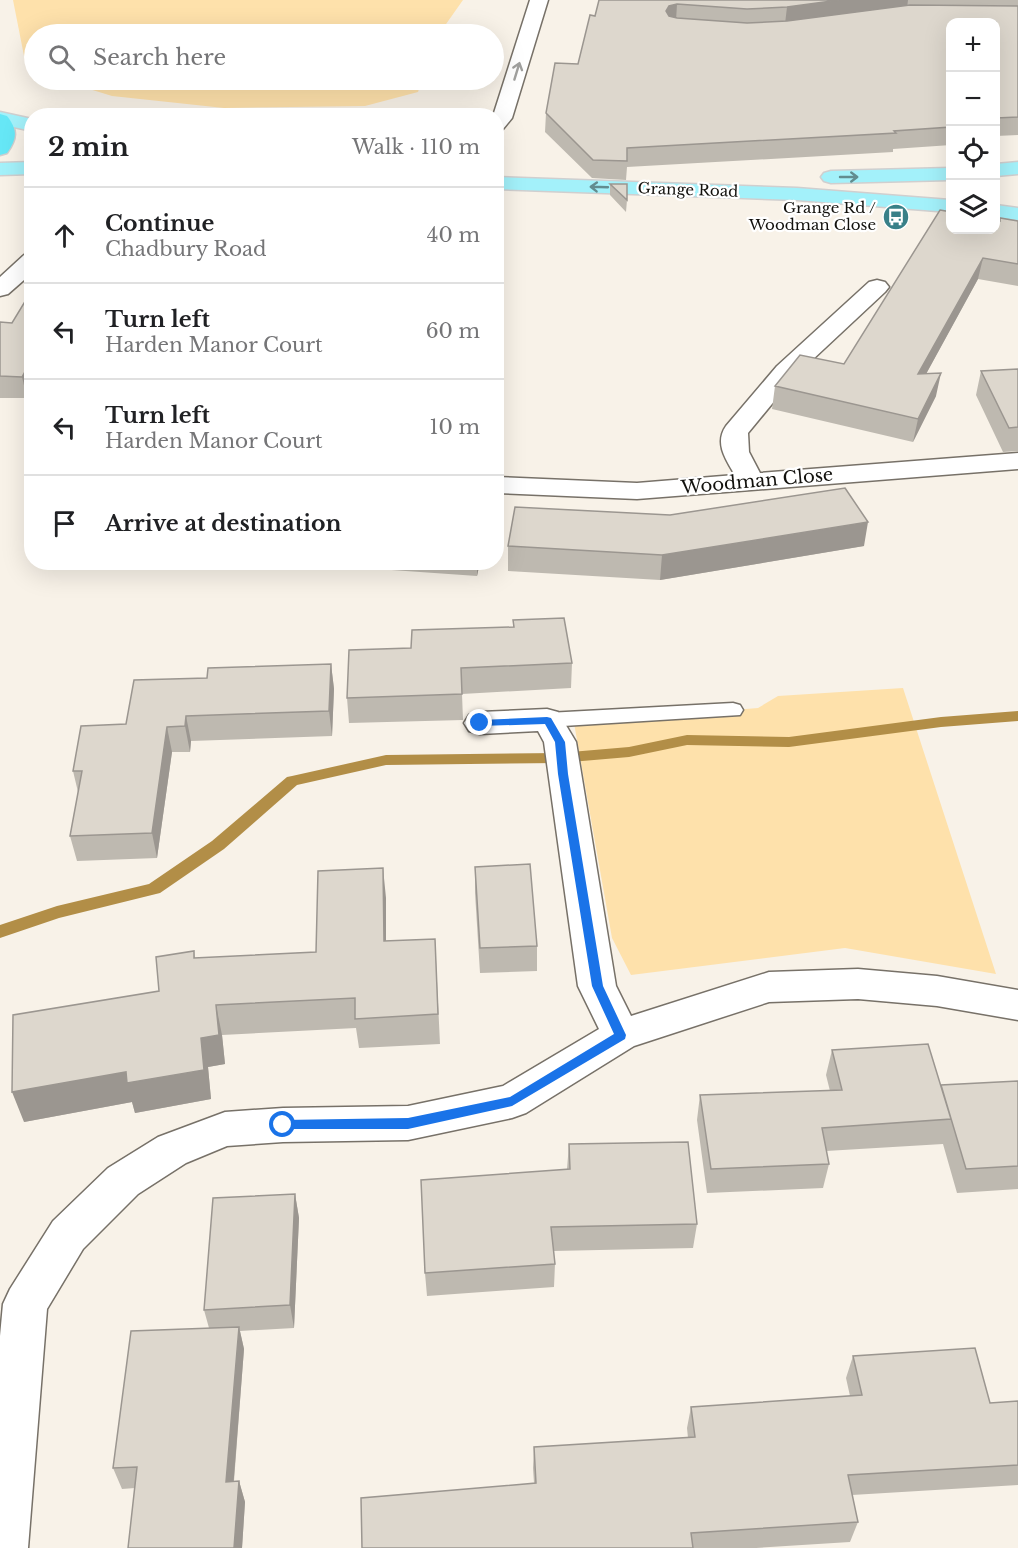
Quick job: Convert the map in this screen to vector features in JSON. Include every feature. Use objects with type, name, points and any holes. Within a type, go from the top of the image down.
[{"type":"highway","points":[[0,119],[8,135],[0,149]]},
{"type":"main road","points":[[0,119],[24,124]]},
{"type":"main road","name":"Grange Road","points":[[504,165],[849,177],[946,174]]},
{"type":"main road","points":[[0,169],[24,168]]},
{"type":"main road","points":[[1000,170],[1018,168]]},
{"type":"main road","name":"Grange Road","points":[[504,183],[797,194],[946,206]]},
{"type":"main road","points":[[1000,212],[1018,214]]},
{"type":"street","points":[[504,112],[539,0]]},
{"type":"street","points":[[0,289],[24,267]]},
{"type":"street","points":[[752,482],[734,450],[735,432],[786,371],[877,287]]},
{"type":"street","name":"Woodman Close","points":[[504,485],[637,491],[1018,461]]},
{"type":"street","points":[[480,723],[557,745],[597,986],[621,1035]]},
{"type":"street","points":[[4,1548],[25,1304],[68,1235],[123,1181],[172,1150],[225,1129],[283,1125],[408,1124],[512,1101],[621,1035],[769,987],[858,984],[937,991],[1018,1005]]},
{"type":"lane","points":[[557,745],[733,710]]},
{"type":"shaded area","points":[[13,0],[463,0],[446,24],[24,24],[24,56]]},
{"type":"shaded area","points":[[92,90],[419,90],[365,106],[224,108],[112,96]]},
{"type":"shaded area","points":[[903,688],[996,974],[845,948],[631,975],[612,938],[574,723],[758,708],[778,696]]},
{"type":"building","points":[[599,0],[839,0],[787,7],[747,9],[677,4],[669,6],[666,11],[669,16],[677,18],[747,23],[787,21],[910,5],[1018,6],[1018,117],[1000,118],[1000,18],[946,18],[946,127],[894,131],[896,133],[627,148],[627,161],[593,160],[546,113],[555,63],[578,64],[590,15],[595,16]]},
{"type":"building","points":[[610,184],[627,184],[627,200]]},
{"type":"building","points":[[940,210],[946,211],[946,234],[1000,234],[1000,218],[1018,221],[1018,264],[983,258],[918,374],[941,373],[918,419],[775,386],[800,355],[844,364]]},
{"type":"building","points":[[24,303],[24,373],[22,377],[0,376],[0,322],[12,323]]},
{"type":"building","points":[[1018,369],[1018,427],[1009,428],[981,371]]},
{"type":"building","points":[[845,488],[868,522],[662,555],[508,546],[515,507],[670,515]]},
{"type":"building","points":[[564,618],[572,663],[461,668],[462,694],[347,698],[349,650],[411,648],[412,630],[514,627],[513,620]]},
{"type":"building","points":[[331,664],[329,711],[186,716],[185,726],[167,727],[152,833],[70,836],[82,771],[73,771],[81,726],[126,724],[134,680],[207,678],[208,668]]},
{"type":"building","points":[[530,864],[537,946],[480,948],[475,867]]},
{"type":"building","points":[[383,868],[384,941],[435,939],[438,1014],[355,1019],[355,998],[216,1005],[219,1035],[201,1038],[204,1070],[127,1083],[126,1072],[12,1092],[13,1015],[159,991],[156,957],[194,951],[194,958],[316,952],[318,871]]},
{"type":"building","points":[[928,1044],[951,1119],[822,1128],[829,1164],[711,1169],[700,1095],[842,1090],[832,1050]]},
{"type":"building","points":[[1018,1081],[1018,1166],[966,1169],[941,1085]]},
{"type":"building","points":[[688,1142],[697,1224],[551,1227],[555,1264],[425,1273],[421,1180],[570,1169],[569,1144]]},
{"type":"building","points":[[295,1194],[290,1305],[204,1310],[213,1198]]},
{"type":"building","points":[[239,1327],[226,1482],[239,1481],[234,1548],[128,1548],[137,1467],[113,1468],[131,1331]]},
{"type":"building","points":[[975,1348],[990,1403],[1018,1401],[1018,1465],[848,1475],[858,1522],[691,1533],[693,1548],[362,1548],[361,1498],[536,1483],[534,1447],[695,1437],[691,1407],[862,1395],[853,1356]]},
{"type":"waterway","points":[[0,932],[57,912],[154,889],[218,845],[292,781],[386,760],[559,758],[629,752],[687,740],[789,742],[941,722],[1018,716]]},
{"type":"place","name":"Grange Rd / Woodman Close","points":[[896,217]]},
{"type":"route","points":[[283,1125],[408,1124],[512,1101],[621,1035],[597,986],[563,774],[560,742],[547,720],[480,723]]}]
